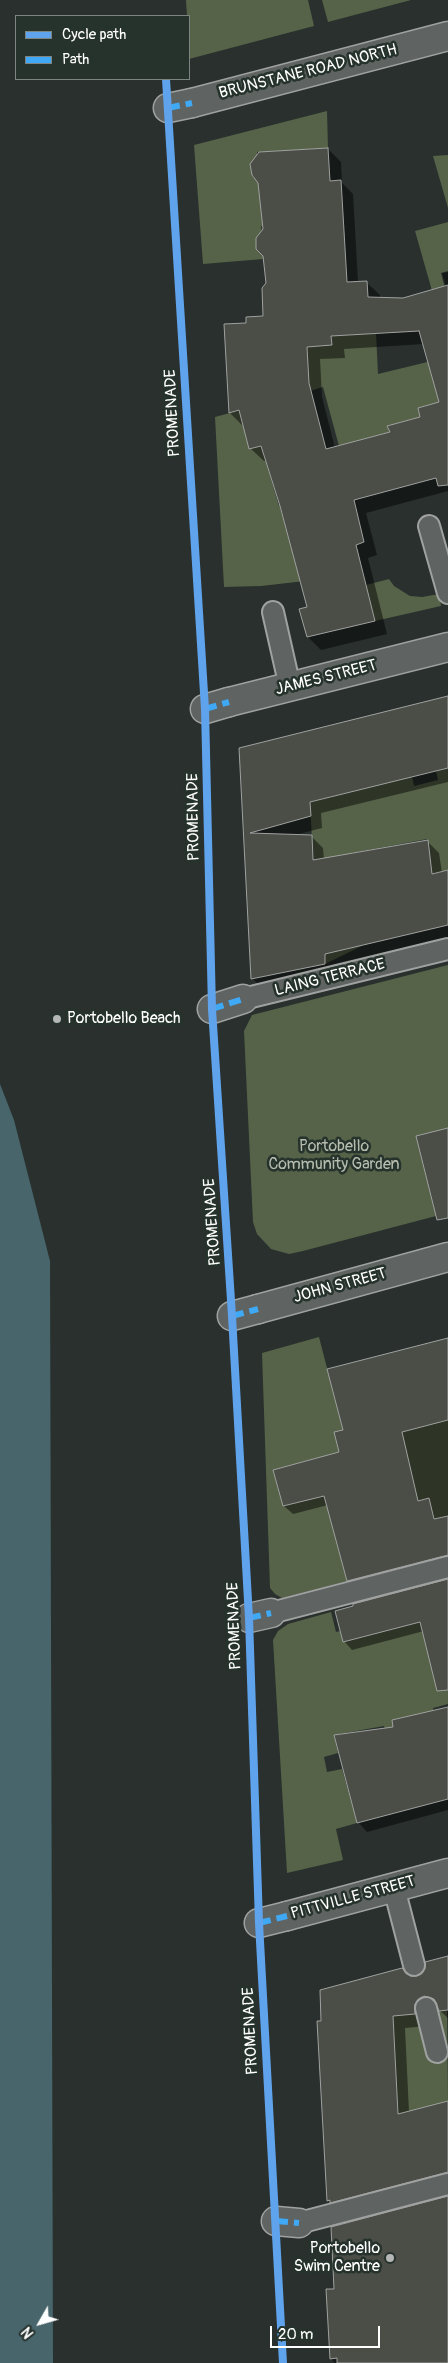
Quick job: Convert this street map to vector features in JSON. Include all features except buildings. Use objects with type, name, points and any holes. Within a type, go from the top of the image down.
[{"type":"street","name":"BRUNSTANE ROAD NORTH","points":[[180,105],[448,36]]},
{"type":"street","name":"JAMES STREET","points":[[217,706],[448,647]]},
{"type":"street","name":"LAING TERRACE","points":[[212,1009],[243,999]]},
{"type":"street","name":"JOHN STREET","points":[[245,1312],[448,1258]]},
{"type":"street","name":"PITTVILLE STREET","points":[[259,1923],[448,1873]]},
{"type":"lane","points":[[429,526],[448,593]]},
{"type":"lane","points":[[273,612],[290,687]]},
{"type":"lane","name":"LAING TERRACE","points":[[243,999],[448,949]]},
{"type":"lane","points":[[260,1615],[448,1567]]},
{"type":"lane","points":[[394,1888],[414,1965]]},
{"type":"lane","points":[[426,2008],[437,2052]]},
{"type":"lane","points":[[288,2222],[448,2184]]},
{"type":"green space","points":[[186,0],[308,0],[314,26],[190,59],[190,15],[187,15]]},
{"type":"green space","points":[[322,0],[411,0],[328,22]]},
{"type":"green space","points":[[327,111],[328,148],[257,152],[257,158],[251,164],[252,176],[258,181],[267,226],[261,226],[262,233],[256,238],[256,249],[263,254],[263,259],[203,264],[194,145]]},
{"type":"green space","points":[[448,155],[448,208],[433,156]]},
{"type":"green space","points":[[448,222],[448,271],[441,273],[448,300],[448,347],[415,231]]},
{"type":"green space","points":[[376,333],[378,374],[448,357],[448,400],[418,408],[420,417],[388,426],[390,432],[339,446],[323,387],[300,394],[249,449],[261,446],[279,506],[285,505],[305,581],[261,586],[224,587],[215,417],[285,398],[308,357],[307,347],[332,345],[331,336]]},
{"type":"green space","points":[[389,579],[394,586],[410,596],[422,597],[439,594],[441,606],[375,621],[366,585]]},
{"type":"green space","points":[[448,768],[448,870],[414,878],[429,850],[427,839],[352,853],[368,943],[325,964],[321,916],[313,860],[310,802],[412,776],[414,786],[438,780],[436,771]]},
{"type":"green space","name":"Portobello Community Garden","points":[[448,965],[448,1128],[428,1181],[436,1216],[289,1254],[271,1249],[257,1234],[253,1222],[244,1031],[252,1015]]},
{"type":"green space","points":[[319,1337],[343,1430],[339,1452],[273,1470],[283,1506],[330,1494],[332,1524],[347,1581],[282,1598],[270,1588],[262,1353]]},
{"type":"green space","points":[[448,1420],[448,1516],[434,1519],[429,1498],[398,1506],[389,1434]]},
{"type":"green space","points":[[331,1612],[336,1632],[340,1631],[343,1642],[420,1622],[426,1645],[448,1640],[448,1704],[433,1708],[435,1718],[406,1717],[392,1720],[398,1746],[388,1743],[384,1726],[334,1735],[338,1753],[324,1757],[327,1772],[342,1769],[357,1823],[336,1829],[343,1860],[287,1873],[273,1640],[278,1631],[288,1624]]},
{"type":"green space","points":[[447,2003],[448,2101],[429,2106],[432,2119],[398,2119],[393,2016]]},
{"type":"water","points":[[0,1084],[14,1120],[50,1261],[53,2363],[0,2363]]},
{"type":"marked path","points":[[168,108],[192,103]]},
{"type":"marked path","points":[[205,709],[229,702]]},
{"type":"marked path","points":[[212,1009],[243,999]]},
{"type":"marked path","points":[[232,1316],[258,1309]]},
{"type":"marked path","points":[[249,1618],[271,1613]]},
{"type":"marked path","points":[[259,1923],[287,1916]]},
{"type":"marked path","points":[[276,2221],[299,2223]]},
{"type":"cycle path","name":"PROMENADE","points":[[166,80],[205,709],[212,1009],[249,1618],[259,1923],[283,2363]]},
{"type":"place","name":"Portobello Beach","points":[[57,1019]]},
{"type":"place","name":"Portobello Swim Centre","points":[[390,2258]]}]
